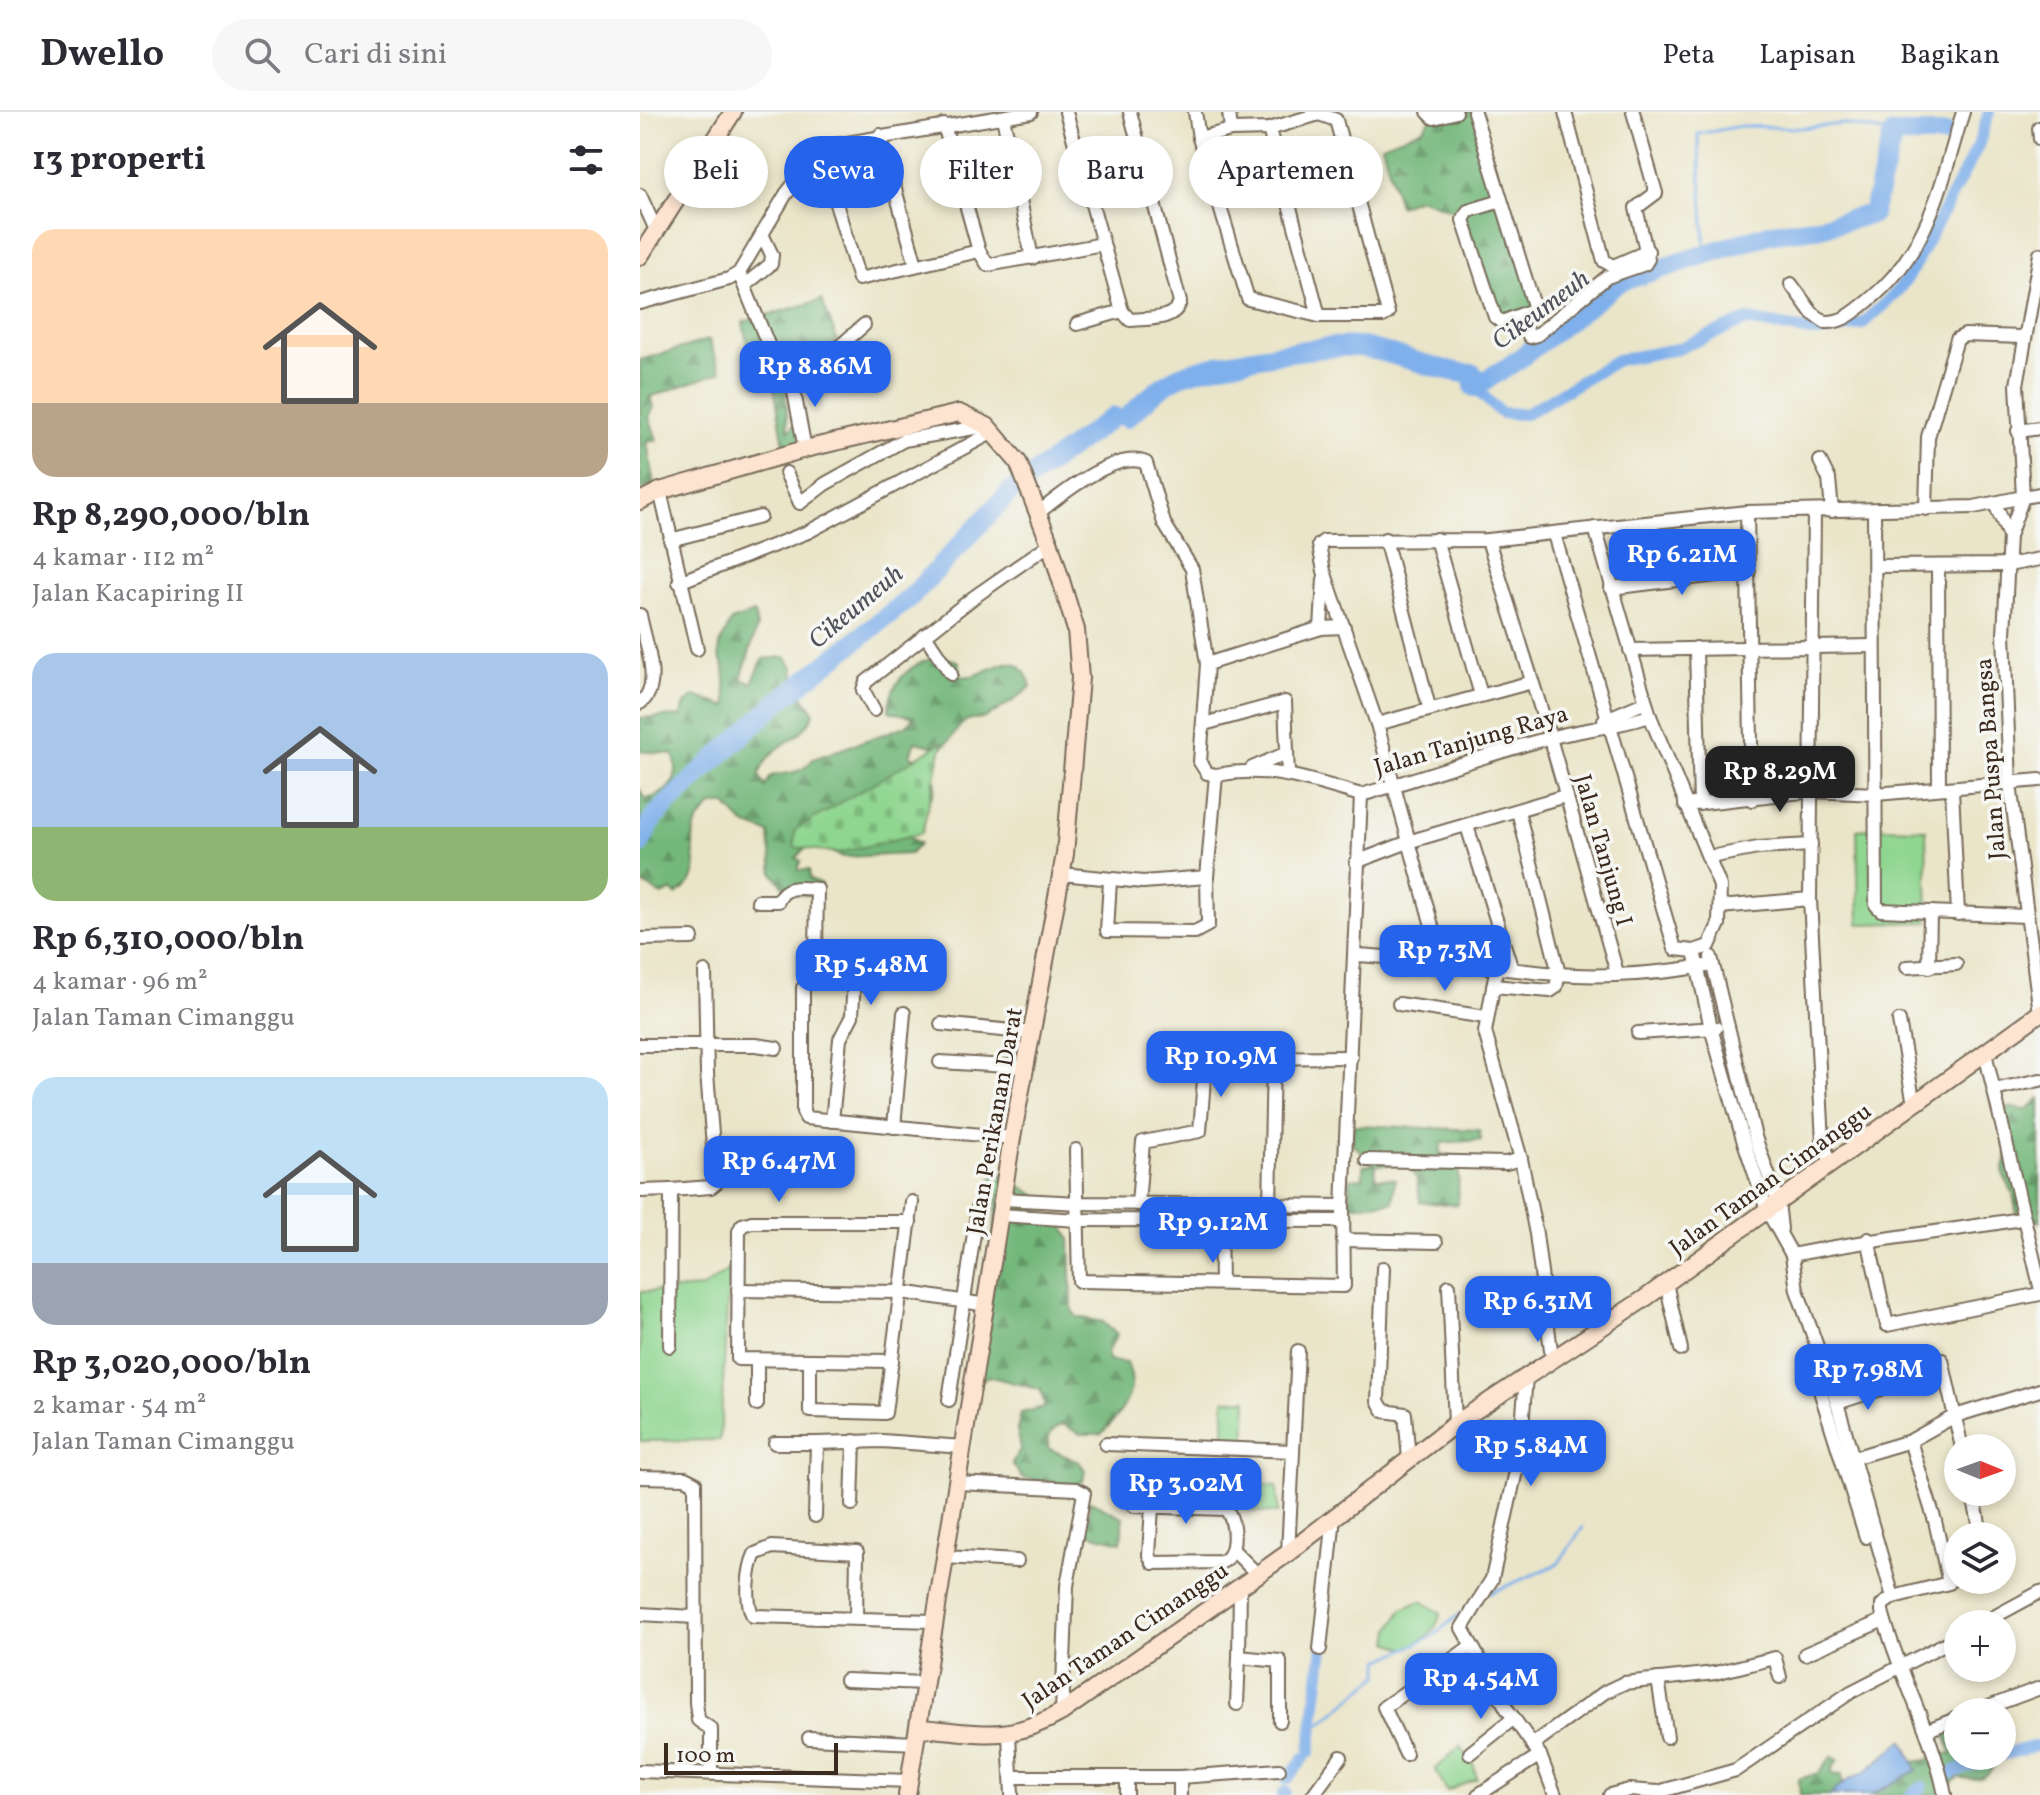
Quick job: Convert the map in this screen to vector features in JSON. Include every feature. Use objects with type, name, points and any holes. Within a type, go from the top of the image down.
[{"type":"street","points":[[640,256],[733,112]]},
{"type":"street","points":[[875,136],[1031,112]]},
{"type":"street","points":[[1066,112],[1122,311],[1130,320],[1169,316],[1179,308],[1180,297],[1130,112]]},
{"type":"street","points":[[1195,112],[1199,136]]},
{"type":"street","points":[[1229,112],[1231,130]]},
{"type":"street","points":[[1428,112],[1434,118],[1456,112]]},
{"type":"street","points":[[1474,112],[1535,309],[1502,322],[1495,317],[1463,220],[1468,211],[1501,201]]},
{"type":"street","points":[[1565,112],[1604,261],[1613,266],[1648,251]]},
{"type":"street","points":[[1518,318],[1525,334],[1530,337],[1537,335],[1607,277],[1645,264],[1648,251],[1636,208],[1656,193],[1633,112]]},
{"type":"street","points":[[1791,284],[1812,313],[1825,322],[1842,321],[1884,288],[1919,245],[1963,112]]},
{"type":"street","points":[[1207,136],[1231,130],[1269,129],[1319,114],[1336,120],[1388,309],[1383,316],[1319,316],[1248,299],[1220,208]]},
{"type":"street","points":[[1003,117],[1031,253]]},
{"type":"street","points":[[944,125],[984,261],[992,266],[1031,253],[1103,244]]},
{"type":"street","points":[[2039,128],[2040,139]]},
{"type":"street","points":[[1269,129],[1319,316]]},
{"type":"street","points":[[880,135],[916,265]]},
{"type":"street","points":[[640,195],[656,230]]},
{"type":"street","points":[[774,359],[742,279],[762,234],[784,203]]},
{"type":"street","points":[[837,208],[856,275],[864,278],[979,251]]},
{"type":"street","points":[[640,303],[742,279],[771,264],[772,255],[762,234]]},
{"type":"street","points":[[2009,536],[2023,491],[2017,385],[2022,337],[2036,291],[2040,254]]},
{"type":"street","points":[[1077,324],[1122,311]]},
{"type":"street","points":[[805,449],[790,371],[831,354],[864,325]]},
{"type":"street","points":[[1926,509],[1928,437],[1957,339],[1965,335],[2022,337]]},
{"type":"street","points":[[640,501],[660,491],[805,449],[951,413],[990,429]]},
{"type":"street","points":[[2018,431],[2040,428]]},
{"type":"street","points":[[786,473],[800,503],[825,484],[904,440],[990,429]]},
{"type":"street","points":[[679,582],[791,540],[990,429]]},
{"type":"street","name":"Jalan Perikanan Darat","points":[[908,1788],[1012,1138],[1062,874],[1080,660],[1069,601],[1038,513],[1018,462],[990,429]]},
{"type":"street","points":[[1038,513],[1096,472],[1138,460],[1146,463],[1164,523],[1192,569],[1207,664],[1200,762],[1207,773],[1216,775],[1250,769],[1287,753]]},
{"type":"street","points":[[1820,461],[1829,479],[1832,511]]},
{"type":"street","points":[[660,491],[697,649]]},
{"type":"street","points":[[1441,959],[1377,724],[1324,571],[1319,545],[1324,541],[1488,540],[1747,512],[1926,509],[1995,504],[2023,491],[2040,494]]},
{"type":"street","name":"Jalan Puspa Bangsa","points":[[1995,504],[2009,536],[2004,634],[2010,784],[2040,1013]]},
{"type":"street","points":[[1874,510],[1872,646],[1876,905],[1881,910],[2026,916]]},
{"type":"street","points":[[1814,511],[1810,899],[1823,1142],[1831,1164]]},
{"type":"street","points":[[1747,512],[1752,800]]},
{"type":"street","points":[[670,540],[760,517]]},
{"type":"street","points":[[1595,528],[1650,716],[1718,877],[1719,924],[1709,946],[1740,1096]]},
{"type":"street","points":[[1554,534],[1611,722],[1678,969]]},
{"type":"street","points":[[1385,539],[1429,707]]},
{"type":"street","points":[[1436,539],[1481,695]]},
{"type":"street","name":"Jalan Tanjung I","points":[[1488,540],[1550,738],[1617,973]]},
{"type":"street","points":[[874,710],[863,685],[925,635],[1050,544]]},
{"type":"street","points":[[1875,566],[2008,565],[2040,559]]},
{"type":"street","points":[[1938,567],[1946,788],[1958,914]]},
{"type":"street","points":[[1321,628],[1324,571]]},
{"type":"street","points":[[1611,588],[1749,571]]},
{"type":"street","points":[[640,615],[652,684],[647,698],[640,703]]},
{"type":"street","points":[[1207,664],[1321,628],[1344,627]]},
{"type":"street","points":[[925,635],[951,674]]},
{"type":"street","points":[[1630,650],[1872,646]]},
{"type":"street","points":[[1696,648],[1700,804]]},
{"type":"street","points":[[1377,724],[1429,707],[1532,682]]},
{"type":"street","points":[[1204,724],[1285,702],[1288,775]]},
{"type":"street","name":"Jalan Tanjung Raya","points":[[1611,722],[1646,702]]},
{"type":"street","name":"Jalan Tanjung Raya","points":[[1361,795],[1550,738],[1611,722],[1650,716]]},
{"type":"street","points":[[1076,1150],[1079,1281],[1344,1286],[1343,1206],[1361,795],[1288,775],[1250,769]]},
{"type":"street","points":[[1110,881],[1107,931],[1195,932],[1208,925],[1207,877],[1216,775]]},
{"type":"street","points":[[1685,805],[1752,800],[1811,791],[1876,794],[2040,780]]},
{"type":"street","points":[[1356,862],[1411,841],[1565,796]]},
{"type":"street","points":[[1493,986],[1550,991],[1556,987],[1559,974],[1518,811]]},
{"type":"street","points":[[1467,826],[1511,967]]},
{"type":"street","points":[[1710,857],[1758,848],[1811,845]]},
{"type":"street","points":[[1062,874],[1110,881],[1207,877]]},
{"type":"street","points":[[758,901],[778,901],[783,891],[790,888],[817,889],[816,952],[852,952],[855,956],[852,1016],[839,1047],[832,1121]]},
{"type":"street","points":[[1720,907],[1810,899]]},
{"type":"street","points":[[1929,967],[1930,912]]},
{"type":"street","points":[[640,939],[692,938]]},
{"type":"street","points":[[1675,949],[1694,951],[1709,946]]},
{"type":"street","points":[[1694,951],[1711,1028],[1755,1137],[1772,1206],[1792,1255],[1797,1290],[1837,1403],[1890,1599]]},
{"type":"street","points":[[1354,955],[1441,959],[1559,974],[1617,973],[1712,965]]},
{"type":"street","points":[[1907,967],[1956,964]]},
{"type":"street","points":[[1497,965],[1485,1032],[1521,1159],[1536,1234],[1552,1358]]},
{"type":"street","points":[[640,1191],[711,1187],[716,1183],[706,1047],[705,972]]},
{"type":"street","points":[[803,988],[804,1116],[1012,1138]]},
{"type":"street","points":[[1399,1004],[1486,1017]]},
{"type":"street","points":[[894,1127],[904,1013]]},
{"type":"street","name":"Jalan Taman Cimanggu","points":[[918,1735],[1009,1735],[1024,1732],[1062,1712],[1288,1553],[1455,1424],[1666,1283],[2040,1013]]},
{"type":"street","points":[[1899,1021],[1914,1104]]},
{"type":"street","points":[[941,1024],[1033,1033]]},
{"type":"street","points":[[1638,1033],[1727,1027]]},
{"type":"street","points":[[640,1045],[756,1045],[776,1048]]},
{"type":"street","points":[[1868,1239],[1887,1325],[2040,1286],[2021,1219],[1985,1053]]},
{"type":"street","points":[[1270,1206],[1273,1057]]},
{"type":"street","points":[[1138,1204],[1143,1142],[1200,1131],[1206,1061],[1351,1057]]},
{"type":"street","points":[[940,1062],[1024,1067]]},
{"type":"street","points":[[1994,1090],[2040,1080]]},
{"type":"street","points":[[1367,1160],[1506,1163],[1521,1159]]},
{"type":"street","points":[[670,1346],[671,1190]]},
{"type":"street","points":[[810,1360],[810,1411],[880,1415],[886,1408],[912,1202]]},
{"type":"street","points":[[1001,1207],[1079,1203],[1343,1206]]},
{"type":"street","points":[[949,1400],[978,1207]]},
{"type":"street","points":[[1001,1207],[1078,1220],[1343,1221]]},
{"type":"street","points":[[1792,1255],[1868,1239],[1945,1232],[2021,1219]]},
{"type":"street","points":[[892,1361],[738,1359],[739,1231],[746,1223],[910,1222]]},
{"type":"street","points":[[1220,1222],[1221,1283]]},
{"type":"street","points":[[1343,1240],[1436,1242]]},
{"type":"street","points":[[1383,1268],[1378,1401],[1384,1411],[1405,1414],[1409,1459]]},
{"type":"street","points":[[1666,1283],[1681,1349]]},
{"type":"street","points":[[1449,1286],[1455,1424]]},
{"type":"street","points":[[738,1290],[902,1292],[987,1305]]},
{"type":"street","points":[[1288,1553],[1298,1351]]},
{"type":"street","points":[[757,1360],[757,1404]]},
{"type":"street","points":[[1942,1360],[1959,1434]]},
{"type":"street","points":[[1827,1374],[1820,1382],[1821,1394],[1890,1599]]},
{"type":"street","points":[[1526,1376],[1520,1453],[1492,1579],[1462,1626],[1470,1647],[1536,1750],[1555,1795]]},
{"type":"street","points":[[1837,1403],[1887,1387]]},
{"type":"street","points":[[1853,1458],[1910,1441],[1955,1416],[2040,1390]]},
{"type":"street","points":[[775,1443],[854,1441],[963,1447]]},
{"type":"street","points":[[852,1504],[854,1441]]},
{"type":"street","points":[[1910,1441],[1944,1548]]},
{"type":"street","points":[[815,1516],[817,1443]]},
{"type":"street","points":[[1106,1444],[1293,1451]]},
{"type":"street","points":[[640,1477],[685,1478],[695,1483],[697,1717],[711,1729],[711,1772]]},
{"type":"street","points":[[958,1483],[1082,1490],[1084,1499],[1067,1586],[1062,1712]]},
{"type":"street","points":[[1134,1506],[1226,1509],[1233,1521],[1233,1550],[1229,1559],[1222,1562],[1153,1563],[1149,1555],[1152,1507]]},
{"type":"street","points":[[1320,1649],[1334,1517]]},
{"type":"street","points":[[856,1618],[857,1552],[772,1547],[755,1554],[750,1569],[750,1609],[753,1616],[933,1621]]},
{"type":"street","points":[[1233,1550],[1257,1574]]},
{"type":"street","points":[[944,1557],[1017,1561]]},
{"type":"street","points":[[1944,1585],[1890,1599],[1882,1605],[1896,1658],[1928,1730],[1945,1795]]},
{"type":"street","points":[[1237,1704],[1240,1587]]},
{"type":"street","points":[[2007,1610],[2040,1592]]},
{"type":"street","points":[[640,1614],[695,1617]]},
{"type":"street","points":[[1805,1654],[1884,1620]]},
{"type":"street","points":[[1610,1795],[1629,1790],[1658,1792],[1736,1770],[1851,1692],[1944,1644]]},
{"type":"street","points":[[1406,1754],[1384,1707],[1470,1647]]},
{"type":"street","points":[[1239,1657],[1280,1661],[1280,1721]]},
{"type":"street","points":[[1478,1795],[1605,1692],[1624,1683],[1715,1673],[1775,1658],[1780,1677]]},
{"type":"street","points":[[1658,1679],[1667,1737]]},
{"type":"street","points":[[846,1680],[926,1683]]},
{"type":"street","points":[[2013,1698],[2040,1688]]},
{"type":"street","points":[[1470,1753],[1514,1718]]},
{"type":"street","points":[[1928,1730],[1944,1724]]},
{"type":"street","points":[[809,1738],[918,1735]]},
{"type":"street","points":[[1009,1735],[1012,1795]]},
{"type":"street","points":[[1313,1795],[1341,1757]]},
{"type":"street","points":[[1012,1777],[1127,1779],[1279,1770]]},
{"type":"street","points":[[640,1771],[711,1772],[908,1788]]},
{"type":"street","points":[[1180,1777],[1180,1795]]},
{"type":"street","points":[[1127,1779],[1127,1795]]},
{"type":"green space","points":[[1474,112],[1535,309],[1502,322],[1464,214],[1419,198],[1399,206],[1383,145],[1423,129],[1432,117]]},
{"type":"green space","points":[[822,300],[837,340],[812,364],[768,371],[750,360],[759,356],[755,343],[747,343],[743,322]]},
{"type":"green space","points":[[709,340],[721,372],[650,397],[654,407],[649,417],[657,440],[647,442],[654,485],[640,490],[640,360]]},
{"type":"green space","points":[[785,381],[788,431],[797,423],[803,447],[785,450],[774,387]]},
{"type":"green space","points":[[754,613],[757,627],[741,679],[752,683],[763,659],[786,657],[794,669],[797,688],[814,713],[802,731],[765,763],[759,775],[765,787],[771,776],[799,770],[813,759],[906,726],[914,717],[889,711],[890,699],[902,677],[923,662],[947,658],[959,662],[959,676],[970,676],[1009,663],[1017,665],[1024,672],[1031,686],[988,716],[966,721],[941,748],[915,742],[910,755],[925,765],[936,785],[927,803],[898,832],[920,843],[910,854],[843,857],[819,847],[804,849],[796,858],[801,861],[798,870],[809,870],[810,879],[821,884],[815,896],[789,893],[773,873],[769,833],[744,824],[726,805],[713,805],[696,825],[693,836],[695,871],[692,879],[676,895],[672,890],[662,895],[640,882],[640,790],[646,799],[662,793],[672,783],[676,770],[673,754],[640,751],[640,718],[681,716],[685,704],[695,696],[727,707],[720,644],[731,621]]},
{"type":"green space","points":[[943,742],[922,833],[838,853],[794,847],[795,830]]},
{"type":"green space","points":[[1926,829],[1928,922],[1859,924],[1857,830]]},
{"type":"green space","points":[[2040,1098],[2040,1222],[2017,1216],[2013,1193],[2003,1174],[2010,1138],[2004,1113],[2006,1107],[2027,1110]]},
{"type":"green space","points":[[1353,1125],[1479,1130],[1481,1140],[1442,1143],[1440,1153],[1459,1159],[1458,1205],[1420,1202],[1417,1180],[1403,1153],[1399,1165],[1375,1165],[1376,1178],[1395,1179],[1393,1202],[1349,1206],[1350,1179],[1363,1178],[1363,1166],[1374,1164],[1352,1143]]},
{"type":"green space","points":[[1000,1173],[1056,1208],[1037,1209],[1037,1218],[1061,1222],[1070,1239],[1072,1310],[1077,1317],[1103,1322],[1117,1335],[1107,1352],[1108,1361],[1126,1363],[1130,1373],[1130,1392],[1126,1402],[1101,1434],[1080,1434],[1063,1424],[1051,1433],[1048,1448],[1079,1462],[1085,1470],[1083,1481],[1074,1485],[1022,1478],[1012,1463],[1021,1448],[1017,1430],[1021,1413],[1045,1407],[1041,1390],[988,1376],[978,1383],[998,1191],[989,1186],[990,1180]]},
{"type":"green space","points":[[729,1269],[720,1440],[640,1441],[640,1292],[703,1288]]},
{"type":"green space","points":[[1247,1399],[1245,1445],[1224,1445],[1224,1400]]},
{"type":"green space","points":[[1245,1484],[1277,1486],[1278,1513],[1249,1511]]},
{"type":"green space","points":[[1090,1501],[1123,1517],[1121,1542],[1086,1533]]},
{"type":"green space","points":[[1421,1601],[1441,1613],[1432,1631],[1406,1649],[1389,1642],[1391,1629],[1402,1609]]},
{"type":"green space","points":[[1460,1746],[1473,1763],[1477,1779],[1447,1791],[1435,1770]]},
{"type":"green space","points":[[1937,1753],[1944,1753],[1944,1770],[1992,1770],[1978,1779],[1958,1777],[1940,1795],[1856,1795],[1913,1762],[1928,1760]]},
{"type":"green space","points":[[1832,1757],[1838,1760],[1831,1771],[1835,1775],[1842,1774],[1842,1786],[1830,1795],[1800,1795],[1799,1779],[1819,1773]]},
{"type":"water","points":[[1903,1740],[1917,1770],[1871,1795],[1830,1795],[1849,1779],[1864,1773]]},
{"type":"waterway","points":[[1474,387],[1501,413],[1525,414],[1617,360],[1677,349],[1747,320],[1817,332],[1862,324],[1894,295],[1909,276],[1978,146],[1989,112]]},
{"type":"waterway","points":[[1706,255],[1698,134],[1741,126],[1801,128],[1844,124],[1893,134]]},
{"type":"waterway","name":"Cikeumeuh","points":[[1126,418],[1161,387],[1188,373],[1237,361],[1322,348],[1360,347],[1473,374],[1474,387],[1511,365],[1619,282],[1772,233],[1816,228],[1872,214],[1893,134],[1947,134]]},
{"type":"waterway","name":"Cikeumeuh","points":[[640,844],[654,817],[702,771],[778,702],[911,597],[1010,492],[1113,417]]},
{"type":"waterway","points":[[1490,1593],[1558,1564],[1583,1527]]},
{"type":"waterway","points":[[1313,1730],[1380,1674],[1380,1661],[1431,1637],[1469,1607]]},
{"type":"waterway","points":[[1310,1751],[1324,1639]]},
{"type":"waterway","points":[[2016,1751],[2040,1745]]},
{"type":"waterway","points":[[1287,1779],[1304,1758]]},
{"type":"waterway","points":[[1950,1773],[1958,1770]]},
{"type":"waterway","points":[[1911,1795],[1922,1787]]}]
